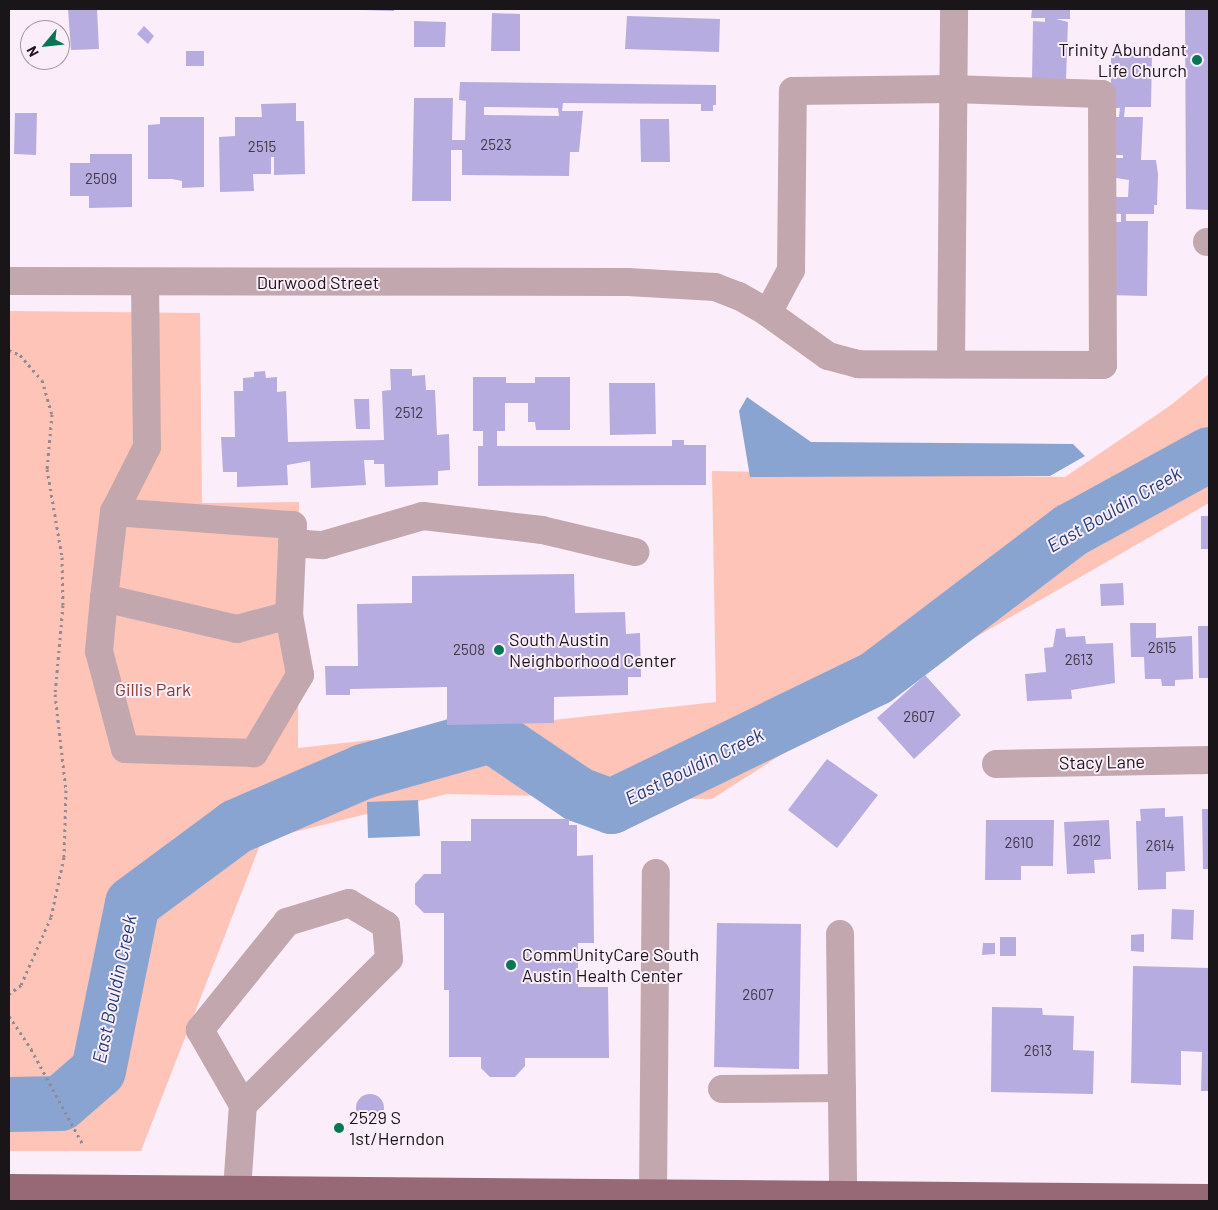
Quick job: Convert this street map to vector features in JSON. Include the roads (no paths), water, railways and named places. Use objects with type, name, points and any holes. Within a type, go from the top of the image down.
[{"type":"main road","points":[[9,1188],[193,1195],[237,1190],[546,1197],[653,1194],[780,1198],[843,1195],[1209,1198]]},
{"type":"street","points":[[951,362],[954,9]]},
{"type":"street","points":[[768,313],[791,270],[793,91],[952,89]]},
{"type":"street","name":"Durwood Street","points":[[9,281],[146,283],[628,282],[715,287],[740,296],[768,313],[816,348],[842,361],[858,364],[951,362],[1103,365],[1102,94],[952,89]]},
{"type":"street","points":[[114,512],[293,525],[289,615],[300,674],[254,753],[125,749],[98,651],[114,512],[147,447],[146,283]]},
{"type":"street","points":[[292,543],[323,545],[423,516],[542,530],[635,552]]},
{"type":"street","points":[[104,598],[237,629],[289,615]]},
{"type":"street","name":"Stacy Lane","points":[[996,764],[1209,760]]},
{"type":"street","points":[[653,1194],[656,873]]},
{"type":"street","points":[[237,1190],[244,1105],[200,1030],[287,922],[349,903],[386,925],[389,959],[244,1105]]},
{"type":"street","points":[[840,934],[843,1195]]},
{"type":"street","points":[[722,1089],[842,1088]]},
{"type":"water","points":[[747,397],[811,442],[1073,444],[1085,456],[1050,476],[750,477],[739,411]]},
{"type":"water","points":[[418,800],[420,836],[368,838],[367,802]]},
{"type":"waterway","name":"East Bouldin Creek","points":[[9,1104],[60,1103],[98,1070],[132,903],[236,826],[363,771],[491,735],[578,794],[611,806],[875,678],[1070,530],[1209,454]]},
{"type":"place","name":"Trinity Abundant Life Church","points":[[1197,60]]},
{"type":"place","name":"South Austin Neighborhood Center","points":[[499,650]]},
{"type":"place","name":"CommUnityCare South Austin Health Center","points":[[511,965]]},
{"type":"place","name":"2529 S 1st/Herndon","points":[[339,1128]]},
{"type":"park label","name":"Gillis Park","points":[[153,689]]}]
